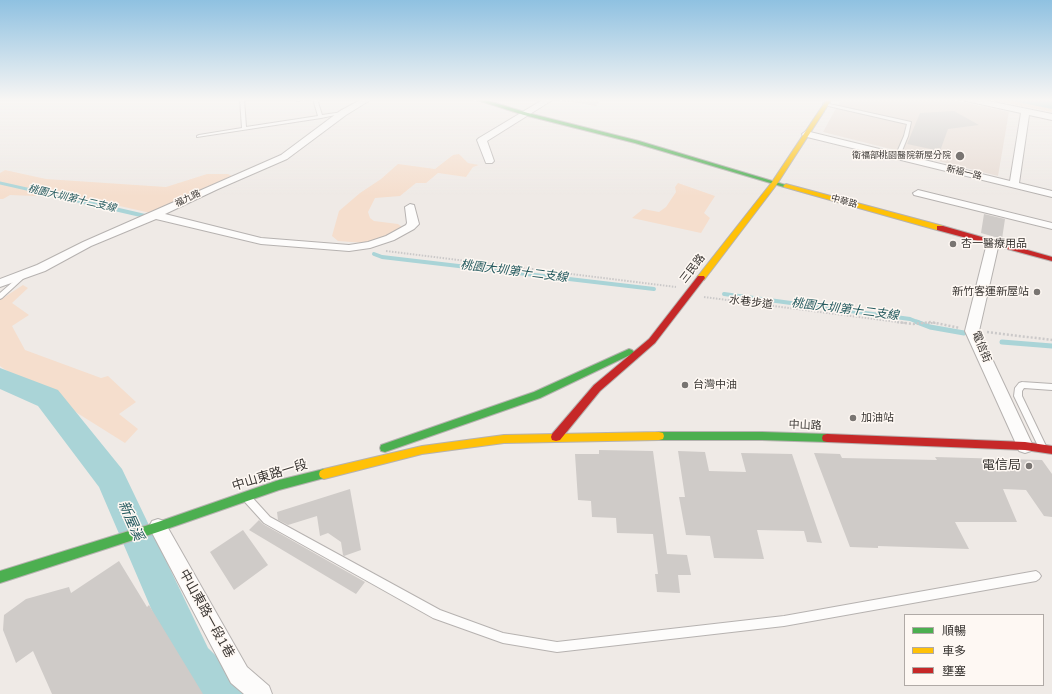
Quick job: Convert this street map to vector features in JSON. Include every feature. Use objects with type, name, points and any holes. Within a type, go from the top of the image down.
[{"type":"main road","name":"中華路","points":[[595,131],[637,142],[775,183],[1052,259]]},
{"type":"main road","name":"三民路","points":[[556,437],[597,388],[652,341],[775,183],[808,131]]},
{"type":"main road","points":[[279,485],[537,395],[652,341]]},
{"type":"main road","name":"中山路","points":[[556,437],[762,436],[1025,446],[1048,450]]},
{"type":"main road","name":"中山東路一段","points":[[0,577],[157,527],[279,485],[422,450],[504,439],[556,437]]},
{"type":"street","name":"福九路","points":[[0,283],[24,275],[87,244],[284,157],[318,131]]},
{"type":"street","points":[[489,162],[482,140],[497,131]]},
{"type":"street","points":[[1014,184],[1022,131]]},
{"type":"street","name":"新福一路","points":[[806,134],[1052,194]]},
{"type":"street","points":[[918,193],[1052,226]]},
{"type":"street","points":[[155,215],[261,241],[348,248],[370,246],[390,238],[410,227],[413,224],[410,207]]},
{"type":"street","name":"電信街","points":[[993,243],[972,331],[1025,446]]},
{"type":"street","name":"中山東路一段1巷","points":[[157,527],[239,675],[261,694]]},
{"type":"lane","points":[[199,136],[225,131]]},
{"type":"lane","points":[[897,157],[907,131]]},
{"type":"lane","points":[[0,297],[24,275]]},
{"type":"lane","points":[[1048,450],[1018,396],[1018,390],[1022,386],[1052,387]]},
{"type":"lane","points":[[246,497],[267,520],[438,614],[502,638],[557,647],[784,621],[1036,576]]},
{"type":"path","name":"水巷步道","points":[[370,246],[387,251],[913,324],[932,322],[972,331],[1052,340]]},
{"type":"shaded area","points":[[823,131],[1006,131],[998,176]]},
{"type":"shaded area","points":[[459,154],[468,163],[479,165],[473,167],[466,177],[438,173],[426,183],[416,183],[400,196],[375,198],[368,212],[370,218],[374,221],[398,224],[402,227],[394,233],[365,243],[338,241],[332,236],[339,211],[398,164],[435,169],[453,155]]},
{"type":"shaded area","points":[[5,170],[46,179],[166,187],[207,174],[228,174],[232,176],[155,214],[49,190],[35,196],[10,195],[0,199],[0,173]]},
{"type":"shaded area","points":[[678,183],[715,196],[704,213],[710,218],[701,233],[632,218],[643,209],[659,212],[666,207],[676,192],[675,187]]},
{"type":"shaded area","points":[[23,285],[28,288],[12,303],[29,315],[12,326],[25,350],[101,378],[108,376],[136,402],[119,414],[138,429],[125,443],[74,411],[20,380],[0,366],[0,300]]},
{"type":"building","points":[[912,131],[947,131],[940,151],[907,144]]},
{"type":"building","points":[[984,214],[1005,219],[1002,239],[981,233]]},
{"type":"building","points":[[599,450],[653,451],[667,554],[687,555],[691,575],[678,575],[680,593],[657,592],[655,574],[658,574],[653,534],[617,533],[616,518],[592,517],[591,501],[578,500],[575,454],[599,454]]},
{"type":"building","points":[[678,451],[705,452],[709,471],[746,472],[741,453],[792,454],[822,543],[807,542],[804,531],[757,530],[764,559],[714,558],[710,536],[686,535],[679,497],[685,497]]},
{"type":"building","points":[[814,453],[840,454],[842,458],[937,460],[935,457],[1042,460],[1052,474],[1052,517],[1044,516],[1026,490],[1003,489],[1017,522],[955,522],[969,549],[878,546],[878,548],[850,547]]},
{"type":"building","points":[[350,489],[361,550],[344,556],[341,542],[328,533],[320,536],[317,516],[288,525],[278,520],[277,512]]},
{"type":"building","points":[[259,520],[263,524],[365,582],[356,594],[249,530]]},
{"type":"building","points":[[243,530],[268,565],[234,590],[210,552]]},
{"type":"building","points":[[119,561],[147,607],[149,605],[203,694],[52,694],[33,651],[16,663],[3,630],[4,615],[26,599],[69,587],[71,593]]},
{"type":"waterway","name":"桃園大圳第十二支線","points":[[0,183],[62,197]]},
{"type":"waterway","name":"桃園大圳第十二支線","points":[[58,196],[145,216]]},
{"type":"waterway","name":"桃園大圳第十二支線","points":[[374,254],[382,257],[654,289]]},
{"type":"waterway","name":"桃園大圳第十二支線","points":[[724,294],[910,319],[920,323]]},
{"type":"waterway","name":"桃園大圳第十二支線","points":[[917,322],[930,327],[964,333]]},
{"type":"waterway","name":"桃園大圳第十二支線","points":[[1002,342],[1052,346]]},
{"type":"waterway","name":"新屋溪","points":[[0,378],[48,398],[111,479],[194,662],[225,694]]},
{"type":"traffic: fast","points":[[595,131],[637,142],[786,186]]},
{"type":"traffic: fast","points":[[385,448],[537,395],[629,352]]},
{"type":"traffic: fast","points":[[659,436],[762,436],[827,438]]},
{"type":"traffic: fast","points":[[0,577],[158,527],[279,485],[324,474]]},
{"type":"traffic: slow","points":[[701,278],[775,183],[809,131]]},
{"type":"traffic: slow","points":[[786,186],[940,228]]},
{"type":"traffic: slow","points":[[324,474],[422,450],[504,439],[659,436]]},
{"type":"traffic: jam","points":[[940,228],[1052,259]]},
{"type":"traffic: jam","points":[[556,437],[597,388],[652,341],[701,278]]},
{"type":"traffic: jam","points":[[827,438],[1025,446],[1052,450]]},
{"type":"place","name":"衛福部桃園醫院新屋分院","points":[[960,156]]},
{"type":"place","name":"杏一醫療用品","points":[[953,244]]},
{"type":"place","name":"新竹客運新屋站","points":[[1037,292]]},
{"type":"place","name":"台灣中油","points":[[685,385]]},
{"type":"place","name":"加油站","points":[[853,418]]},
{"type":"place","name":"電信局","points":[[1029,466]]}]
